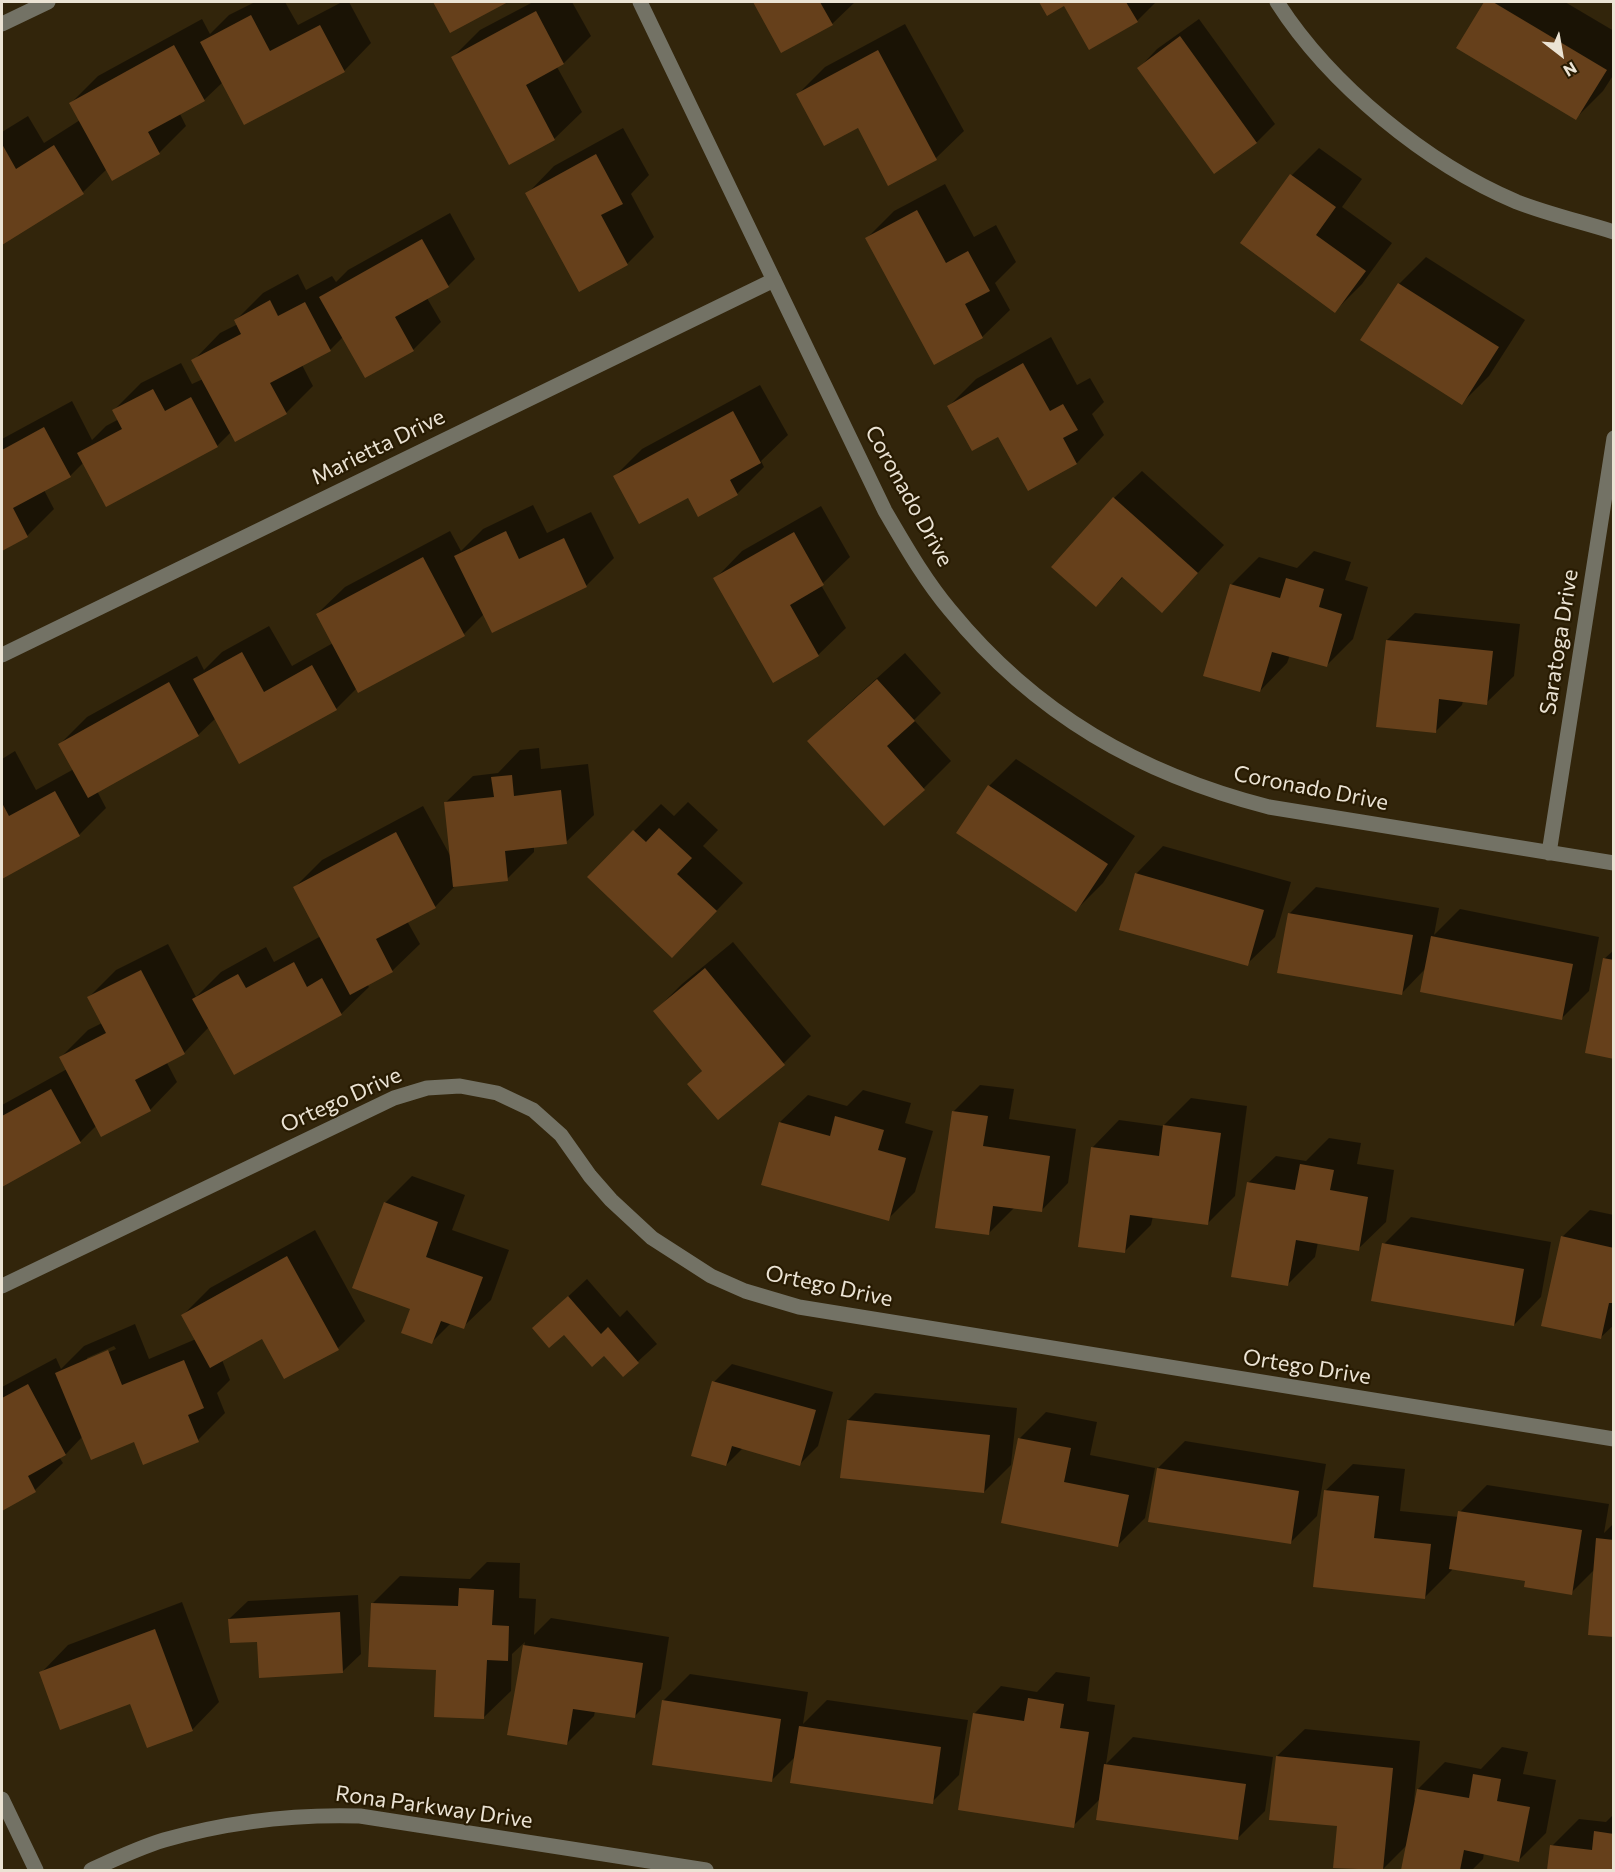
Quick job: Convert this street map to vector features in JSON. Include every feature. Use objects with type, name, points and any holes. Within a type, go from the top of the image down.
[{"type":"street","points":[[2,24],[48,2]]},
{"type":"street","name":"Coronado Drive","points":[[640,2],[885,511],[915,561],[949,609],[1017,680],[1056,711],[1096,738],[1140,762],[1231,797],[1269,807],[1614,863]]},
{"type":"street","points":[[1277,2],[1316,53],[1349,89],[1425,151],[1466,177],[1518,202],[1614,232]]},
{"type":"street","name":"Marietta Drive","points":[[2,655],[774,280]]},
{"type":"street","name":"Saratoga Drive","points":[[1549,853],[1614,438]]},
{"type":"street","name":"Ortego Drive","points":[[2,1286],[394,1098],[427,1088],[460,1086],[497,1093],[533,1110],[561,1135],[590,1176],[611,1200],[652,1238],[711,1276],[745,1291],[799,1307],[1614,1439]]},
{"type":"street","points":[[2,1799],[36,1870]]},
{"type":"street","name":"Rona Parkway Drive","points":[[91,1870],[163,1840],[226,1825],[322,1815],[360,1816],[706,1870]]},
{"type":"building","points":[[433,2],[508,2],[450,33]]},
{"type":"building","points":[[753,2],[820,2],[833,25],[781,53]]},
{"type":"building","points":[[1039,2],[1126,2],[1138,22],[1089,50],[1064,6],[1047,16]]},
{"type":"building","points":[[1484,2],[1493,2],[1607,70],[1576,120],[1456,48]]},
{"type":"building","points":[[536,11],[564,64],[526,85],[555,140],[509,165],[451,57]]},
{"type":"building","points":[[251,15],[270,51],[320,25],[345,72],[244,125],[200,42]]},
{"type":"building","points":[[1180,36],[1257,143],[1214,174],[1137,68]]},
{"type":"building","points":[[174,45],[205,101],[148,132],[160,154],[112,181],[69,103]]},
{"type":"building","points":[[878,50],[937,160],[888,186],[858,128],[824,146],[796,94]]},
{"type":"building","points":[[2,144],[16,169],[54,145],[84,194],[2,245]]},
{"type":"building","points":[[596,154],[623,204],[601,215],[628,265],[579,292],[525,193]]},
{"type":"building","points":[[1290,174],[1336,207],[1316,235],[1366,271],[1335,313],[1240,243]]},
{"type":"building","points":[[917,210],[946,263],[968,251],[990,291],[965,304],[983,338],[934,365],[865,238]]},
{"type":"building","points":[[422,239],[449,287],[395,317],[414,351],[365,378],[319,297]]},
{"type":"building","points":[[1398,283],[1499,347],[1462,405],[1360,340]]},
{"type":"building","points":[[270,300],[278,316],[305,302],[331,351],[270,383],[287,414],[235,442],[191,360],[241,334],[234,320]]},
{"type":"building","points":[[1023,363],[1050,411],[1063,404],[1078,430],[1063,438],[1077,464],[1028,491],[998,437],[972,451],[947,406]]},
{"type":"building","points":[[153,389],[165,411],[191,397],[218,447],[106,507],[77,453],[122,429],[112,410]]},
{"type":"building","points":[[733,411],[761,463],[730,480],[738,495],[698,517],[688,498],[639,524],[613,476]]},
{"type":"building","points":[[44,427],[71,477],[13,508],[28,537],[2,551],[2,450]]},
{"type":"building","points":[[1113,497],[1198,573],[1162,613],[1122,577],[1096,607],[1051,567]]},
{"type":"building","points":[[506,531],[519,559],[564,538],[587,587],[492,633],[454,556]]},
{"type":"building","points":[[794,532],[824,585],[790,605],[819,656],[773,683],[713,578]]},
{"type":"building","points":[[423,557],[465,636],[358,693],[316,614]]},
{"type":"building","points":[[1286,578],[1324,589],[1319,607],[1342,614],[1327,667],[1272,652],[1260,692],[1203,676],[1230,584],[1280,598]]},
{"type":"building","points":[[1386,640],[1493,651],[1487,705],[1439,699],[1436,733],[1376,727]]},
{"type":"building","points":[[242,652],[264,692],[312,665],[337,710],[239,764],[193,679]]},
{"type":"building","points":[[877,679],[915,721],[887,746],[925,790],[884,826],[807,741]]},
{"type":"building","points":[[169,682],[199,736],[88,798],[58,744]]},
{"type":"building","points":[[512,775],[514,796],[561,790],[567,844],[505,851],[508,881],[453,887],[444,802],[494,797],[491,777]]},
{"type":"building","points":[[988,785],[1108,864],[1076,912],[956,833]]},
{"type":"building","points":[[55,791],[80,836],[2,879],[2,803],[9,816]]},
{"type":"building","points":[[659,828],[692,858],[677,874],[717,911],[672,958],[587,877],[633,830],[646,842]]},
{"type":"building","points":[[396,832],[436,908],[376,939],[393,972],[350,995],[293,887]]},
{"type":"building","points":[[1135,873],[1264,910],[1248,966],[1119,930]]},
{"type":"building","points":[[1288,913],[1413,935],[1402,995],[1277,973]]},
{"type":"building","points":[[1431,936],[1573,964],[1562,1020],[1420,992]]},
{"type":"building","points":[[1603,958],[1614,960],[1614,1059],[1585,1053]]},
{"type":"building","points":[[294,962],[307,987],[322,978],[342,1015],[234,1075],[192,999],[238,974],[246,988]]},
{"type":"building","points":[[705,968],[785,1065],[718,1120],[687,1084],[702,1071],[653,1011]]},
{"type":"building","points":[[141,970],[185,1054],[135,1080],[151,1111],[101,1137],[59,1057],[106,1033],[87,997]]},
{"type":"building","points":[[51,1089],[81,1143],[2,1187],[2,1116]]},
{"type":"building","points":[[952,1111],[988,1116],[983,1146],[1050,1156],[1042,1212],[993,1206],[989,1235],[935,1228]]},
{"type":"building","points":[[835,1116],[884,1130],[878,1150],[906,1158],[889,1221],[761,1185],[779,1122],[830,1136]]},
{"type":"building","points":[[1163,1125],[1221,1133],[1208,1225],[1130,1215],[1125,1253],[1078,1247],[1091,1147],[1159,1156]]},
{"type":"building","points":[[1300,1164],[1334,1170],[1330,1190],[1368,1197],[1359,1251],[1296,1240],[1288,1286],[1231,1277],[1247,1182],[1295,1190]]},
{"type":"building","points":[[384,1202],[438,1222],[426,1257],[483,1277],[464,1329],[441,1321],[432,1344],[401,1333],[410,1309],[352,1288]]},
{"type":"building","points":[[1561,1236],[1614,1248],[1614,1303],[1609,1303],[1601,1339],[1541,1326]]},
{"type":"building","points":[[1382,1243],[1524,1269],[1514,1326],[1371,1301]]},
{"type":"building","points":[[287,1256],[339,1350],[284,1379],[262,1339],[210,1368],[181,1315]]},
{"type":"building","points":[[568,1296],[601,1334],[608,1327],[639,1363],[623,1377],[604,1356],[592,1367],[564,1335],[549,1348],[532,1328]]},
{"type":"building","points":[[108,1350],[122,1385],[184,1360],[204,1408],[188,1415],[199,1442],[143,1465],[134,1442],[91,1460],[55,1373]]},
{"type":"building","points":[[712,1381],[816,1410],[800,1466],[732,1446],[726,1466],[691,1456]]},
{"type":"building","points":[[28,1384],[66,1455],[28,1476],[36,1492],[2,1511],[2,1398]]},
{"type":"building","points":[[847,1420],[990,1435],[984,1493],[840,1478]]},
{"type":"building","points":[[1018,1438],[1071,1448],[1064,1482],[1129,1495],[1118,1547],[1001,1523]]},
{"type":"building","points":[[1157,1468],[1299,1491],[1291,1544],[1148,1522]]},
{"type":"building","points":[[1324,1490],[1379,1496],[1374,1538],[1431,1544],[1425,1599],[1313,1587]]},
{"type":"building","points":[[1458,1511],[1582,1530],[1572,1595],[1524,1587],[1525,1581],[1449,1569]]},
{"type":"building","points":[[1596,1538],[1614,1540],[1614,1637],[1588,1635]]},
{"type":"building","points":[[459,1588],[494,1590],[492,1625],[509,1626],[508,1661],[487,1660],[484,1719],[434,1717],[436,1670],[368,1667],[371,1603],[458,1606]]},
{"type":"building","points":[[340,1612],[343,1673],[259,1678],[257,1642],[230,1643],[228,1619]]},
{"type":"building","points":[[155,1629],[193,1731],[147,1748],[130,1704],[60,1730],[39,1672]]},
{"type":"building","points":[[523,1645],[643,1663],[635,1718],[573,1709],[567,1745],[507,1735]]},
{"type":"building","points":[[1028,1698],[1064,1704],[1060,1728],[1089,1732],[1074,1828],[958,1810],[973,1713],[1024,1721]]},
{"type":"building","points":[[662,1700],[781,1719],[772,1782],[652,1765]]},
{"type":"building","points":[[799,1726],[941,1747],[933,1804],[790,1783]]},
{"type":"building","points":[[1276,1756],[1393,1768],[1383,1870],[1333,1868],[1337,1826],[1269,1820]]},
{"type":"building","points":[[1104,1764],[1246,1784],[1238,1840],[1096,1820]]},
{"type":"building","points":[[1473,1774],[1501,1779],[1497,1801],[1530,1807],[1519,1862],[1464,1850],[1460,1870],[1401,1870],[1417,1789],[1469,1798]]},
{"type":"building","points":[[1594,1831],[1614,1834],[1614,1870],[1547,1870],[1550,1845],[1592,1850]]}]
